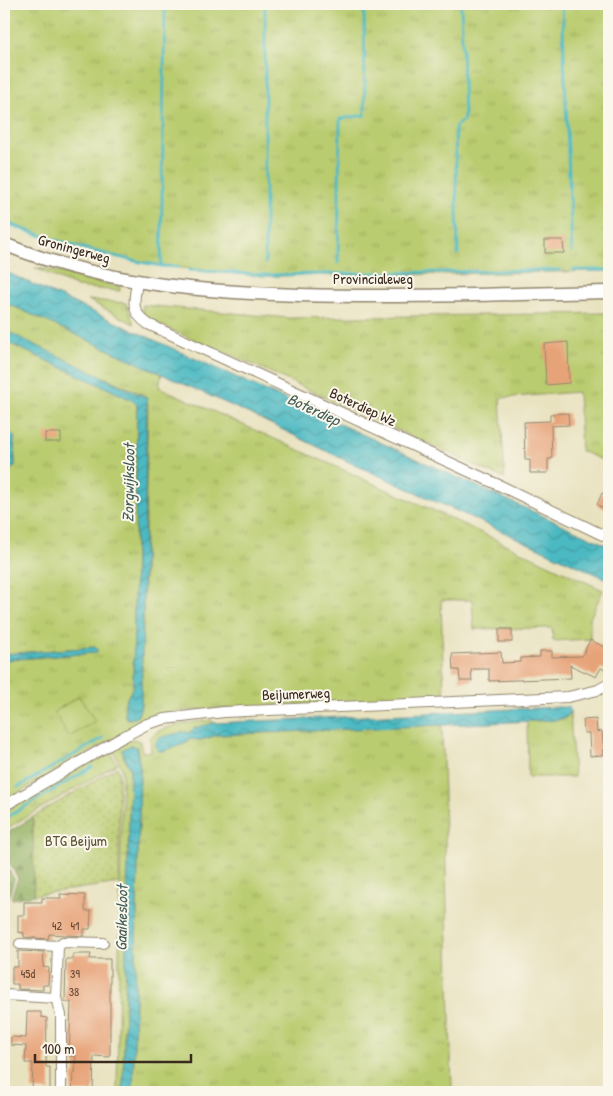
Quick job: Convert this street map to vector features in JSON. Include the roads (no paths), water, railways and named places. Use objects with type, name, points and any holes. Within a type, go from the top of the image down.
[{"type":"main road","name":"Groningerweg","points":[[4,244],[35,257],[137,282]]},
{"type":"main road","name":"Provincialeweg","points":[[137,282],[226,292],[360,297],[609,292]]},
{"type":"street","name":"Boterdiep Wz","points":[[137,282],[134,310],[148,324],[609,538]]},
{"type":"street","name":"Beijumerweg","points":[[4,806],[108,745],[147,724],[165,719],[224,712],[568,697],[598,690],[609,684]]},
{"type":"street","points":[[20,944],[58,946],[63,942],[103,942]]},
{"type":"street","points":[[58,946],[56,998],[62,1015],[61,1092]]},
{"type":"street","points":[[4,995],[56,998]]},
{"type":"water","points":[[4,271],[609,546],[609,580],[4,302]]},
{"type":"water","points":[[4,330],[147,398],[141,705],[139,713],[135,718],[129,719],[125,717],[125,702],[133,687],[137,405],[134,401],[4,341]]},
{"type":"water","points":[[4,426],[14,436],[15,466],[4,475]]},
{"type":"water","points":[[95,647],[98,651],[93,653],[4,660],[4,654]]},
{"type":"water","points":[[569,707],[570,711],[567,717],[557,720],[217,735],[201,740],[188,739],[187,743],[163,751],[158,751],[155,745],[158,738],[183,732],[189,733],[194,728],[214,723]]},
{"type":"water","points":[[131,745],[137,747],[140,769],[133,1092],[123,1092],[130,770],[122,750]]},
{"type":"waterway","points":[[165,4],[161,266],[179,267]]},
{"type":"waterway","points":[[265,4],[265,263]]},
{"type":"waterway","points":[[338,263],[340,119],[365,115],[364,4]]},
{"type":"waterway","points":[[458,254],[455,127],[464,119],[461,4]]},
{"type":"waterway","points":[[562,4],[572,252]]},
{"type":"waterway","points":[[4,222],[81,248],[161,266]]},
{"type":"waterway","points":[[189,270],[266,275],[560,270]]},
{"type":"waterway","points":[[573,270],[609,270]]},
{"type":"waterway","points":[[18,787],[103,738]]},
{"type":"waterway","points":[[4,819],[92,767]]},
{"type":"water label","name":"Boterdiep","points":[[314,409]]},
{"type":"water label","name":"Zorgwijksloot","points":[[128,483]]},
{"type":"water label","name":"Gaaikesloot","points":[[121,918]]},
{"type":"park label","name":"BTG Beijum","points":[[76,841]]}]
